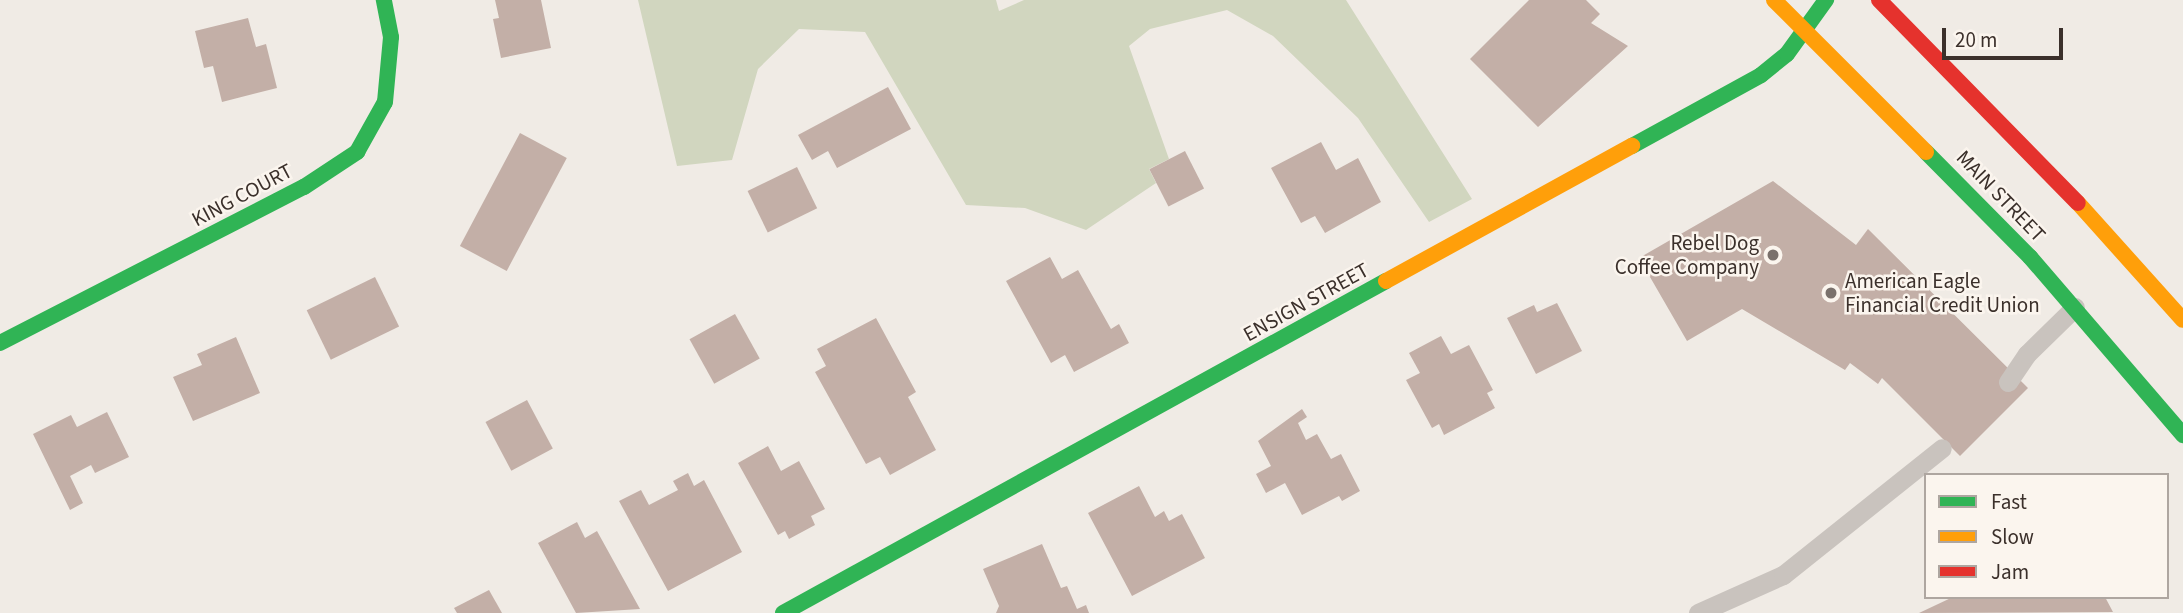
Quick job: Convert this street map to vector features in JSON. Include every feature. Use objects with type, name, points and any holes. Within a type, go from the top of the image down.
[{"type":"street","name":"KING COURT","points":[[0,343],[304,187],[357,152],[386,102],[391,37],[384,0]]},
{"type":"street","name":"MAIN STREET","points":[[1774,0],[1961,184],[2075,307],[2183,435]]},
{"type":"street","name":"ENSIGN STREET","points":[[783,613],[1761,75],[1781,60],[1826,0]]},
{"type":"street","points":[[1879,0],[2032,152],[2183,320]]},
{"type":"street","points":[[2159,405],[2175,391]]},
{"type":"lane","points":[[2008,382],[2027,354],[2075,307]]},
{"type":"lane","points":[[1698,613],[1783,575],[1942,448]]},
{"type":"green space","points":[[638,0],[996,0],[999,11],[1024,0],[1346,0],[1472,199],[1429,222],[1358,118],[1273,36],[1227,10],[1150,29],[1129,46],[1169,159],[1149,169],[1156,183],[1086,230],[1025,208],[966,205],[865,32],[799,29],[758,69],[732,160],[677,166]]},
{"type":"building","points":[[495,0],[541,0],[551,48],[501,58],[493,19],[499,18]]},
{"type":"building","points":[[1529,0],[1586,0],[1600,14],[1591,23],[1628,46],[1538,127],[1470,59]]},
{"type":"building","points":[[248,18],[256,47],[266,44],[277,88],[222,102],[213,66],[204,68],[195,31]]},
{"type":"building","points":[[888,87],[911,129],[837,168],[828,151],[812,160],[798,135]]},
{"type":"building","points":[[520,133],[567,158],[507,271],[460,246]]},
{"type":"building","points":[[1321,142],[1336,170],[1358,158],[1381,202],[1325,233],[1315,216],[1301,223],[1271,168]]},
{"type":"building","points":[[1185,151],[1204,188],[1168,207],[1149,169]]},
{"type":"building","points":[[797,167],[817,208],[768,232],[748,191]]},
{"type":"building","points":[[1773,181],[1856,245],[1868,229],[2028,388],[1960,456],[1882,378],[1878,384],[1850,363],[1845,370],[1742,309],[1687,341],[1639,258]]},
{"type":"building","points":[[1050,257],[1062,279],[1078,270],[1111,329],[1119,324],[1129,343],[1074,372],[1065,355],[1051,363],[1006,281]]},
{"type":"building","points":[[375,277],[399,326],[331,360],[307,310]]},
{"type":"building","points":[[1557,303],[1582,351],[1536,374],[1507,318],[1534,305],[1537,312]]},
{"type":"building","points":[[735,314],[760,359],[714,384],[690,339]]},
{"type":"building","points":[[876,318],[916,392],[908,397],[936,450],[890,475],[880,457],[866,464],[815,372],[826,366],[817,349]]},
{"type":"building","points":[[1441,336],[1451,354],[1469,345],[1493,390],[1487,393],[1495,408],[1444,435],[1439,424],[1432,428],[1406,380],[1420,373],[1409,353]]},
{"type":"building","points":[[236,337],[260,393],[193,421],[173,377],[202,365],[197,354]]},
{"type":"building","points":[[527,400],[553,449],[511,471],[486,422]]},
{"type":"building","points":[[1302,409],[1307,417],[1298,423],[1306,440],[1317,434],[1331,459],[1341,454],[1360,491],[1342,501],[1339,496],[1302,515],[1285,483],[1266,493],[1256,474],[1271,466],[1258,441]]},
{"type":"building","points":[[107,412],[129,457],[95,473],[91,465],[70,476],[83,503],[70,510],[33,434],[71,415],[77,427]]},
{"type":"building","points":[[768,446],[781,471],[799,461],[825,509],[811,516],[815,525],[789,539],[785,531],[778,535],[738,463]]},
{"type":"building","points":[[688,473],[694,486],[704,480],[742,552],[668,591],[619,501],[641,490],[649,505],[678,490],[673,481]]},
{"type":"building","points":[[1139,486],[1155,517],[1164,511],[1169,521],[1182,514],[1205,558],[1132,596],[1088,513]]},
{"type":"building","points":[[577,522],[585,538],[597,531],[640,609],[576,613],[538,543]]},
{"type":"building","points":[[1042,544],[1061,588],[1067,586],[1077,609],[1086,605],[1089,613],[996,613],[999,606],[983,569]]},
{"type":"building","points":[[489,590],[502,613],[457,613],[454,608]]},
{"type":"building","points":[[1949,599],[2106,599],[2113,612],[1919,613]]},
{"type":"traffic: fast","points":[[0,343],[304,187],[357,152],[385,102],[391,37],[384,0]]},
{"type":"traffic: fast","points":[[1632,146],[1761,75],[1787,54],[1826,0]]},
{"type":"traffic: fast","points":[[1926,152],[2030,257],[2183,435]]},
{"type":"traffic: fast","points":[[783,613],[1386,281]]},
{"type":"traffic: slow","points":[[1774,0],[1926,152]]},
{"type":"traffic: slow","points":[[1386,281],[1632,146]]},
{"type":"traffic: slow","points":[[2078,203],[2183,320]]},
{"type":"traffic: jam","points":[[1879,0],[2078,203]]},
{"type":"place","name":"Rebel Dog Coffee Company","points":[[1773,255]]},
{"type":"place","name":"American Eagle Financial Credit Union","points":[[1831,293]]}]
